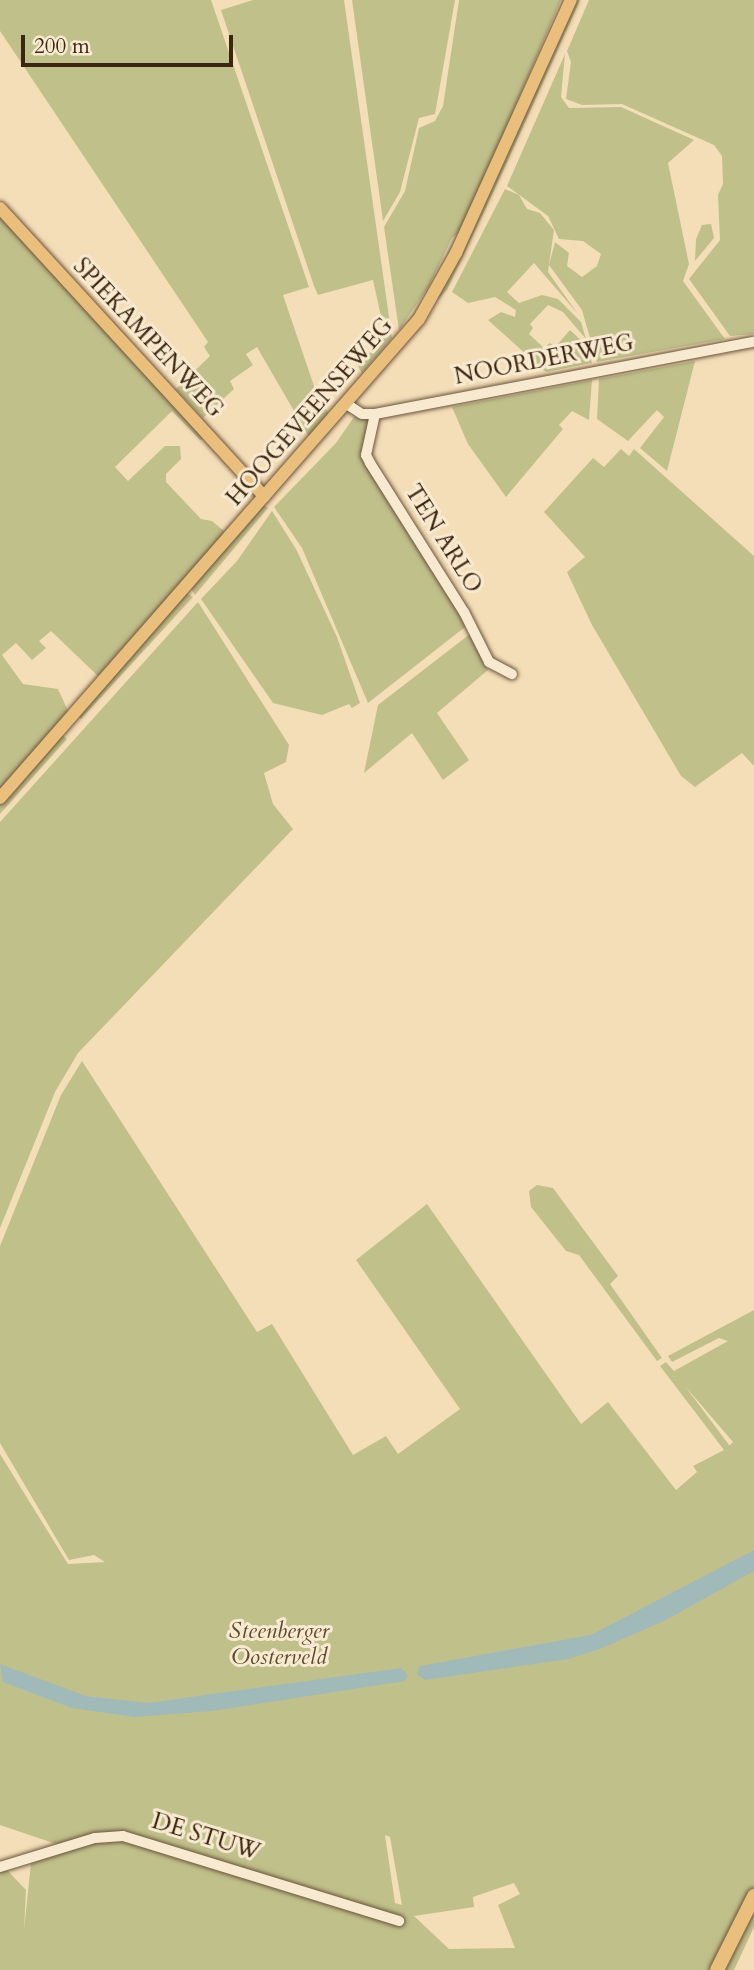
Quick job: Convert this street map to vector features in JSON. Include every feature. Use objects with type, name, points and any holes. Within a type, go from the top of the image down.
[{"type":"highway","points":[[717,1970],[754,1896]]},
{"type":"main road","name":"HOOGEVEENSEWEG","points":[[0,798],[411,328],[437,291],[571,0]]},
{"type":"main road","name":"SPIEKAMPENWEG","points":[[0,208],[264,496]]},
{"type":"street","name":"NOORDERWEG","points":[[375,414],[754,342]]},
{"type":"street","points":[[345,403],[362,414],[375,414]]},
{"type":"street","name":"TEN ARLO","points":[[375,414],[377,424],[366,454],[370,463],[464,612],[489,662],[512,674]]},
{"type":"street","name":"DE STUW","points":[[0,1867],[95,1838],[127,1836],[399,1921]]},
{"type":"green space","points":[[0,0],[211,0],[309,287],[283,295],[315,389],[329,414],[309,437],[257,347],[246,354],[253,365],[230,381],[234,389],[203,418],[176,389],[210,356],[204,347],[208,342],[0,31]]},
{"type":"green space","points":[[253,0],[344,0],[392,338],[362,373],[358,366],[385,335],[373,280],[318,295],[314,286],[221,10]]},
{"type":"green space","points":[[352,0],[455,0],[435,114],[419,118],[400,192],[383,221]]},
{"type":"green space","points":[[459,0],[561,0],[462,230],[452,238],[429,286],[399,330],[384,227],[405,191],[419,128],[435,121],[443,106]]},
{"type":"green space","points":[[574,0],[580,0],[504,169],[447,290],[434,303]]},
{"type":"green space","points":[[589,0],[754,0],[754,334],[730,336],[689,279],[720,240],[718,195],[723,184],[722,156],[714,145],[622,104],[582,105],[566,99],[571,62],[567,51]]},
{"type":"green space","points":[[565,54],[561,97],[569,108],[621,107],[694,140],[668,163],[689,264],[683,281],[725,339],[597,362],[582,310],[549,265],[555,242],[569,253],[567,266],[582,277],[597,266],[601,254],[583,241],[559,239],[548,216],[507,186]]},
{"type":"green space","points":[[505,189],[519,195],[527,209],[540,213],[554,230],[548,272],[578,314],[534,263],[507,292],[519,303],[542,295],[558,299],[581,322],[586,339],[563,312],[548,305],[530,324],[533,328],[529,334],[544,348],[550,343],[555,347],[570,330],[587,346],[592,363],[546,372],[488,320],[501,312],[515,317],[516,310],[495,297],[468,303],[452,292]]},
{"type":"green space","points":[[0,214],[208,438],[200,440],[172,411],[115,467],[128,481],[165,446],[180,446],[181,459],[166,474],[166,482],[201,519],[212,521],[225,532],[98,676],[51,631],[39,641],[46,648],[32,660],[16,643],[2,655],[23,684],[58,689],[69,713],[0,791]]},
{"type":"green space","points":[[711,224],[714,238],[695,261],[696,239],[702,225]]},
{"type":"green space","points":[[695,361],[667,471],[640,448],[664,417],[657,410],[628,441],[597,419],[599,379]]},
{"type":"green space","points":[[592,380],[589,420],[572,411],[559,425],[563,429],[506,497],[468,444],[452,407]]},
{"type":"green space","points":[[354,417],[368,420],[364,455],[467,620],[465,627],[368,703],[302,548],[274,507],[336,443]]},
{"type":"green space","points":[[621,449],[629,456],[634,449],[754,556],[754,766],[742,753],[695,787],[681,776],[592,625],[567,572],[585,557],[544,512],[593,458],[604,467]]},
{"type":"green space","points":[[264,505],[268,508],[195,595],[190,587]]},
{"type":"green space","points":[[272,511],[296,549],[337,637],[360,703],[352,708],[349,704],[322,715],[273,703],[201,599],[237,561]]},
{"type":"green space","points":[[185,592],[193,597],[81,719],[78,716]]},
{"type":"green space","points":[[198,602],[289,745],[286,762],[264,773],[273,804],[293,829],[78,1053],[55,1092],[0,1228],[0,822]]},
{"type":"green space","points":[[470,634],[488,670],[437,713],[469,760],[443,780],[412,733],[364,773],[378,705]]},
{"type":"green space","points":[[61,734],[67,739],[0,814],[0,803]]},
{"type":"green space","name":"Steenberger Oosterveld","points":[[82,1061],[257,1332],[272,1324],[353,1455],[386,1436],[398,1454],[460,1409],[356,1260],[427,1204],[581,1424],[608,1402],[676,1490],[697,1472],[693,1466],[724,1450],[660,1366],[666,1362],[674,1371],[728,1341],[719,1338],[672,1362],[668,1356],[754,1310],[754,1887],[713,1970],[0,1970],[0,1870],[6,1869],[26,1890],[24,1930],[31,1863],[71,1849],[0,1825],[0,1454],[68,1564],[105,1562],[94,1555],[69,1560],[0,1443],[0,1246],[61,1095]],"holes":[[[685,1386],[733,1442],[730,1445],[729,1445]],[[385,1835],[390,1837],[402,1905],[395,1903]],[[514,1883],[520,1894],[498,1905],[515,1948],[449,1949],[414,1916],[474,1907],[473,1897]]]},
{"type":"green space","points":[[537,1185],[553,1188],[618,1276],[610,1284],[662,1358],[657,1361],[579,1255],[566,1251],[531,1207],[529,1191]]},
{"type":"green space","points":[[754,1909],[754,1927],[734,1970],[724,1970]]},
{"type":"water","points":[[754,1550],[754,1571],[664,1621],[600,1649],[568,1659],[425,1680],[417,1674],[420,1666],[591,1635]]},
{"type":"water","points":[[0,1664],[86,1696],[148,1703],[401,1668],[408,1675],[405,1681],[212,1711],[134,1717],[72,1708],[3,1682]]}]
